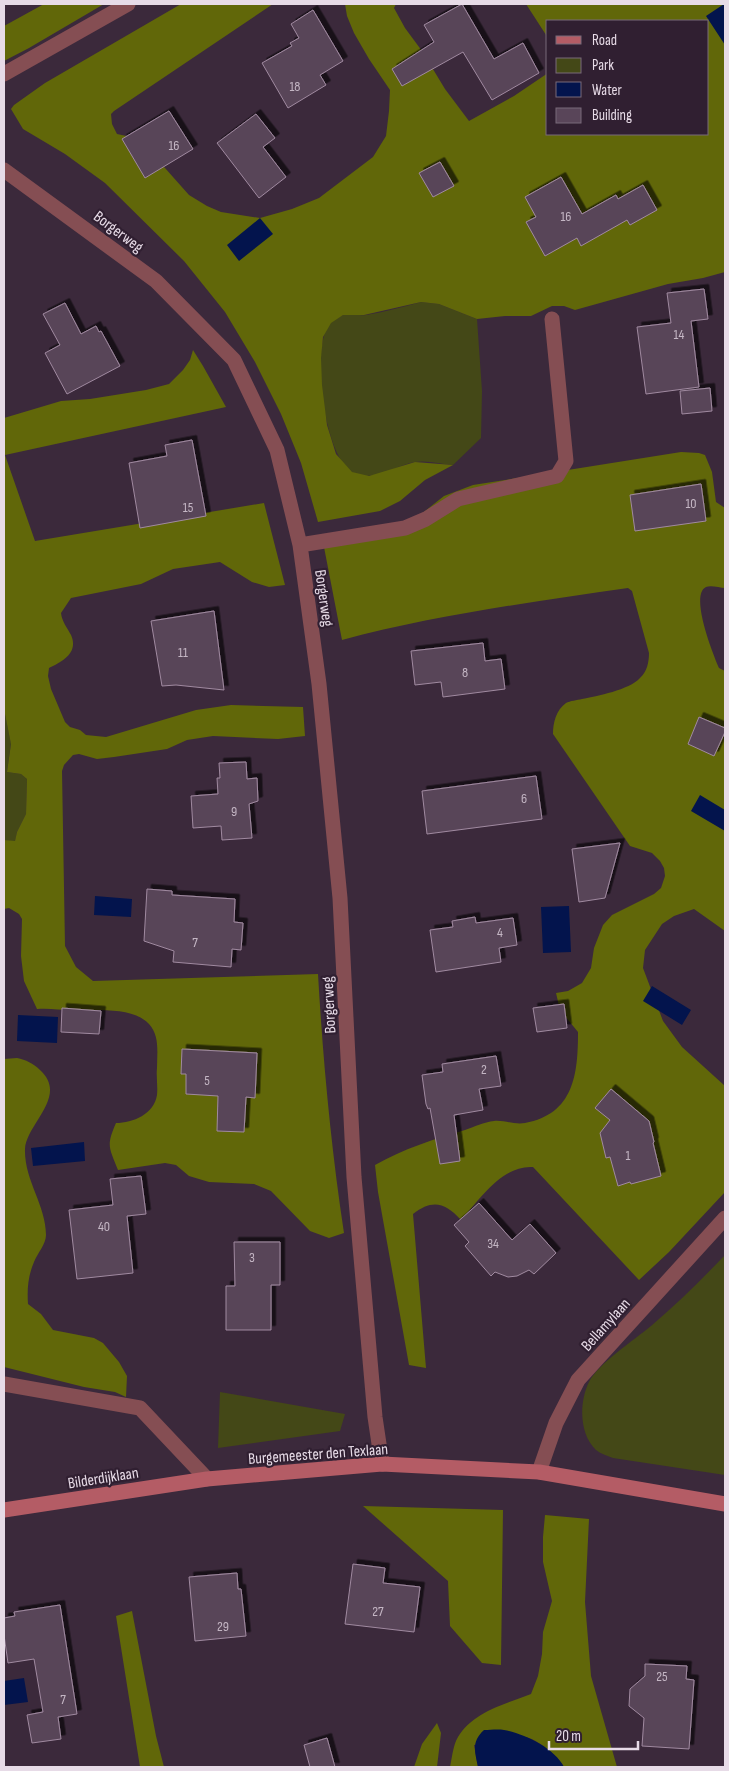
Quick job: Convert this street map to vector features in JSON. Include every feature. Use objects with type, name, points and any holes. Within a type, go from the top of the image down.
[{"type":"street","points":[[4,74],[128,4]]},
{"type":"street","name":"Borgerweg","points":[[4,170],[156,281],[234,360],[276,450],[300,545],[319,684],[340,898],[354,1177],[375,1416],[382,1464]]},
{"type":"street","points":[[300,545],[405,528],[426,519],[458,499],[557,476],[566,461],[552,319]]},
{"type":"street","name":"Bellamylaan","points":[[538,1472],[556,1423],[578,1380],[725,1218]]},
{"type":"street","points":[[4,1384],[140,1408],[207,1479]]},
{"type":"street","name":"Burgemeester den Texlaan","points":[[207,1479],[382,1464],[538,1472],[725,1504]]},
{"type":"street","name":"Bilderdijklaan","points":[[4,1510],[207,1479]]},
{"type":"green space","points":[[421,302],[439,304],[477,319],[482,391],[481,438],[453,465],[420,462],[376,475],[361,476],[353,473],[343,463],[334,446],[328,425],[321,377],[321,354],[324,335],[330,323],[343,315],[366,315]]},
{"type":"green space","points":[[4,709],[11,743],[7,772],[21,774],[27,779],[26,814],[17,832],[15,842],[4,840]]},
{"type":"green space","points":[[725,1255],[725,1475],[613,1458],[596,1450],[586,1435],[582,1418],[583,1399],[589,1382],[608,1360],[670,1309]]},
{"type":"green space","points":[[220,1392],[345,1414],[340,1431],[218,1448]]},
{"type":"shaded area","points":[[44,4],[104,4],[4,61],[4,26]]},
{"type":"shaded area","points":[[181,4],[273,4],[111,114],[112,124],[117,134],[131,137],[165,168],[189,195],[221,212],[260,218],[292,209],[319,198],[373,157],[386,136],[390,90],[354,33],[347,16],[345,4],[396,4],[394,8],[405,28],[422,51],[445,89],[469,121],[514,96],[546,74],[546,135],[709,135],[709,20],[546,20],[546,35],[526,4],[725,4],[725,272],[668,284],[575,310],[564,306],[552,306],[531,316],[477,319],[439,304],[421,302],[364,315],[343,315],[331,323],[323,337],[321,358],[327,425],[336,454],[352,472],[369,476],[415,462],[453,465],[425,480],[400,501],[380,511],[318,522],[301,463],[281,414],[255,362],[225,312],[184,261],[105,183],[65,154],[23,129],[11,109],[45,83]]},
{"type":"shaded area","points":[[193,350],[226,407],[5,455],[35,541],[264,503],[285,585],[269,587],[252,582],[220,562],[173,569],[141,584],[71,598],[61,613],[71,635],[73,647],[64,660],[49,668],[48,676],[51,689],[65,722],[70,727],[80,730],[86,735],[106,737],[196,710],[231,705],[303,707],[305,736],[278,739],[213,736],[187,740],[167,749],[114,757],[97,759],[79,754],[73,755],[64,765],[62,771],[65,946],[76,967],[93,981],[318,974],[328,1104],[344,1233],[329,1238],[310,1231],[271,1191],[254,1184],[209,1182],[189,1176],[176,1165],[165,1163],[118,1170],[110,1146],[116,1123],[123,1123],[142,1116],[152,1107],[157,1095],[157,1051],[153,1029],[142,1018],[123,1012],[37,1009],[24,981],[21,956],[22,919],[19,914],[9,908],[4,909],[4,840],[15,841],[17,832],[26,814],[27,779],[21,774],[7,772],[11,744],[4,709],[4,418],[61,401],[90,399],[146,390],[169,384],[183,370],[190,360]]},
{"type":"shaded area","points":[[681,452],[705,455],[712,472],[716,502],[725,508],[725,588],[706,587],[701,592],[700,601],[704,626],[712,651],[719,668],[725,671],[725,931],[694,909],[674,916],[662,924],[645,950],[643,968],[663,1021],[682,1047],[725,1086],[725,1192],[669,1252],[639,1280],[533,1167],[511,1171],[502,1177],[484,1193],[461,1220],[444,1206],[432,1205],[420,1209],[413,1214],[426,1368],[409,1365],[378,1192],[375,1165],[419,1145],[487,1122],[525,1123],[541,1118],[554,1111],[570,1090],[577,1063],[578,1032],[560,1010],[556,993],[568,991],[582,983],[591,968],[594,948],[603,925],[612,915],[654,894],[661,888],[665,876],[664,868],[652,853],[630,846],[553,734],[554,726],[557,713],[566,703],[612,692],[635,682],[646,670],[649,653],[632,591],[628,588],[448,616],[342,640],[323,542],[415,519],[444,496],[473,485]]},
{"type":"shaded area","points":[[17,1058],[35,1065],[48,1080],[50,1090],[44,1110],[27,1139],[25,1149],[28,1171],[43,1213],[46,1235],[45,1242],[30,1272],[28,1304],[41,1314],[53,1330],[94,1338],[103,1343],[119,1362],[127,1376],[126,1397],[115,1392],[84,1387],[4,1367],[4,1059]]},
{"type":"shaded area","points":[[363,1506],[503,1510],[501,1665],[482,1663],[450,1626],[448,1581]]},
{"type":"shaded area","points":[[545,1515],[589,1519],[585,1602],[591,1676],[617,1767],[564,1767],[541,1744],[530,1738],[520,1737],[474,1745],[478,1767],[450,1767],[455,1744],[464,1728],[490,1710],[531,1694],[538,1676],[543,1632],[552,1601],[543,1562]]},
{"type":"shaded area","points":[[132,1611],[156,1736],[164,1767],[140,1767],[116,1616]]},
{"type":"shaded area","points":[[437,1723],[441,1733],[437,1767],[414,1767],[422,1744]]},
{"type":"water","points":[[724,4],[725,45],[709,20],[706,16]]},
{"type":"water","points":[[260,218],[273,234],[239,261],[227,245]]},
{"type":"water","points":[[700,795],[725,810],[725,831],[691,811]]},
{"type":"water","points":[[95,896],[132,899],[131,917],[94,915]]},
{"type":"water","points":[[569,906],[571,952],[543,953],[541,907]]},
{"type":"water","points":[[652,986],[691,1010],[682,1025],[643,1001]]},
{"type":"water","points":[[18,1015],[58,1017],[57,1043],[17,1041]]},
{"type":"water","points":[[84,1142],[85,1161],[33,1166],[31,1148]]},
{"type":"water","points":[[24,1678],[28,1702],[4,1705],[4,1681]]},
{"type":"water","points":[[484,1730],[504,1730],[530,1738],[546,1748],[564,1767],[478,1767],[475,1747],[477,1739]]},
{"type":"building","points":[[462,4],[494,59],[523,43],[539,73],[492,100],[463,52],[402,86],[392,69],[434,42],[424,25]]},
{"type":"building","points":[[313,10],[343,61],[320,75],[326,85],[288,108],[262,63],[292,46],[290,43],[299,38],[291,24]]},
{"type":"building","points":[[169,111],[193,149],[145,178],[122,139]]},
{"type":"building","points":[[256,114],[275,138],[263,147],[286,177],[259,198],[217,143]]},
{"type":"building","points":[[440,162],[454,186],[433,197],[419,173]]},
{"type":"building","points":[[561,177],[582,214],[616,195],[618,199],[643,185],[657,210],[630,225],[627,220],[581,246],[577,238],[545,256],[526,222],[536,217],[525,197]]},
{"type":"building","points":[[704,289],[708,319],[691,321],[699,387],[646,394],[637,327],[671,323],[667,293]]},
{"type":"building","points":[[65,303],[81,334],[96,326],[99,332],[101,331],[120,366],[67,394],[45,353],[60,345],[43,314]]},
{"type":"building","points":[[710,388],[712,411],[682,414],[680,391]]},
{"type":"building","points":[[192,440],[206,516],[140,528],[129,463],[167,456],[165,445]]},
{"type":"building","points":[[701,484],[706,521],[635,531],[630,495]]},
{"type":"building","points":[[214,611],[224,690],[176,685],[162,686],[151,621]]},
{"type":"building","points":[[483,643],[485,661],[501,659],[505,689],[443,697],[441,682],[415,685],[411,651]]},
{"type":"building","points":[[699,717],[725,728],[714,756],[688,744]]},
{"type":"building","points":[[246,762],[247,779],[257,778],[258,801],[249,804],[252,838],[222,840],[221,826],[193,828],[191,796],[218,794],[217,778],[220,778],[219,763]]},
{"type":"building","points":[[536,776],[542,819],[427,834],[422,791]]},
{"type":"building","points":[[620,843],[605,898],[579,902],[572,849]]},
{"type":"building","points":[[147,889],[172,891],[172,895],[235,899],[234,922],[243,923],[241,950],[232,949],[231,967],[173,962],[174,951],[144,941]]},
{"type":"building","points":[[475,917],[476,923],[513,918],[517,945],[499,948],[501,962],[436,972],[430,930],[453,927],[452,921]]},
{"type":"building","points":[[564,1004],[567,1028],[537,1032],[533,1008]]},
{"type":"building","points":[[62,1008],[101,1011],[99,1034],[61,1032]]},
{"type":"building","points":[[182,1049],[257,1053],[255,1098],[246,1097],[244,1132],[217,1131],[218,1096],[186,1094],[186,1074],[181,1074]]},
{"type":"building","points":[[496,1056],[501,1086],[479,1089],[483,1110],[454,1115],[460,1161],[440,1164],[430,1108],[428,1109],[426,1104],[422,1075],[443,1072],[442,1064]]},
{"type":"building","points":[[611,1089],[649,1121],[661,1176],[618,1186],[610,1157],[606,1158],[600,1133],[610,1120],[595,1108]]},
{"type":"building","points":[[141,1176],[146,1214],[127,1216],[133,1273],[77,1279],[69,1210],[113,1205],[110,1179]]},
{"type":"building","points":[[479,1203],[512,1240],[530,1224],[556,1253],[534,1274],[529,1270],[517,1276],[508,1277],[495,1272],[491,1276],[465,1246],[469,1242],[454,1225]]},
{"type":"building","points":[[234,1242],[280,1242],[280,1285],[271,1285],[271,1330],[226,1330],[226,1286],[235,1286]]},
{"type":"building","points":[[353,1564],[385,1568],[383,1583],[420,1587],[414,1632],[345,1624]]},
{"type":"building","points":[[237,1573],[238,1589],[241,1589],[246,1636],[195,1641],[189,1577]]},
{"type":"building","points":[[60,1605],[77,1714],[58,1717],[61,1739],[32,1743],[27,1715],[43,1712],[34,1659],[8,1663],[4,1635],[4,1618],[15,1616],[14,1612]]},
{"type":"building","points":[[645,1664],[687,1666],[686,1679],[694,1680],[689,1749],[642,1746],[644,1718],[629,1706],[630,1689],[645,1676]]},
{"type":"building","points":[[327,1738],[335,1767],[310,1767],[304,1745]]}]
